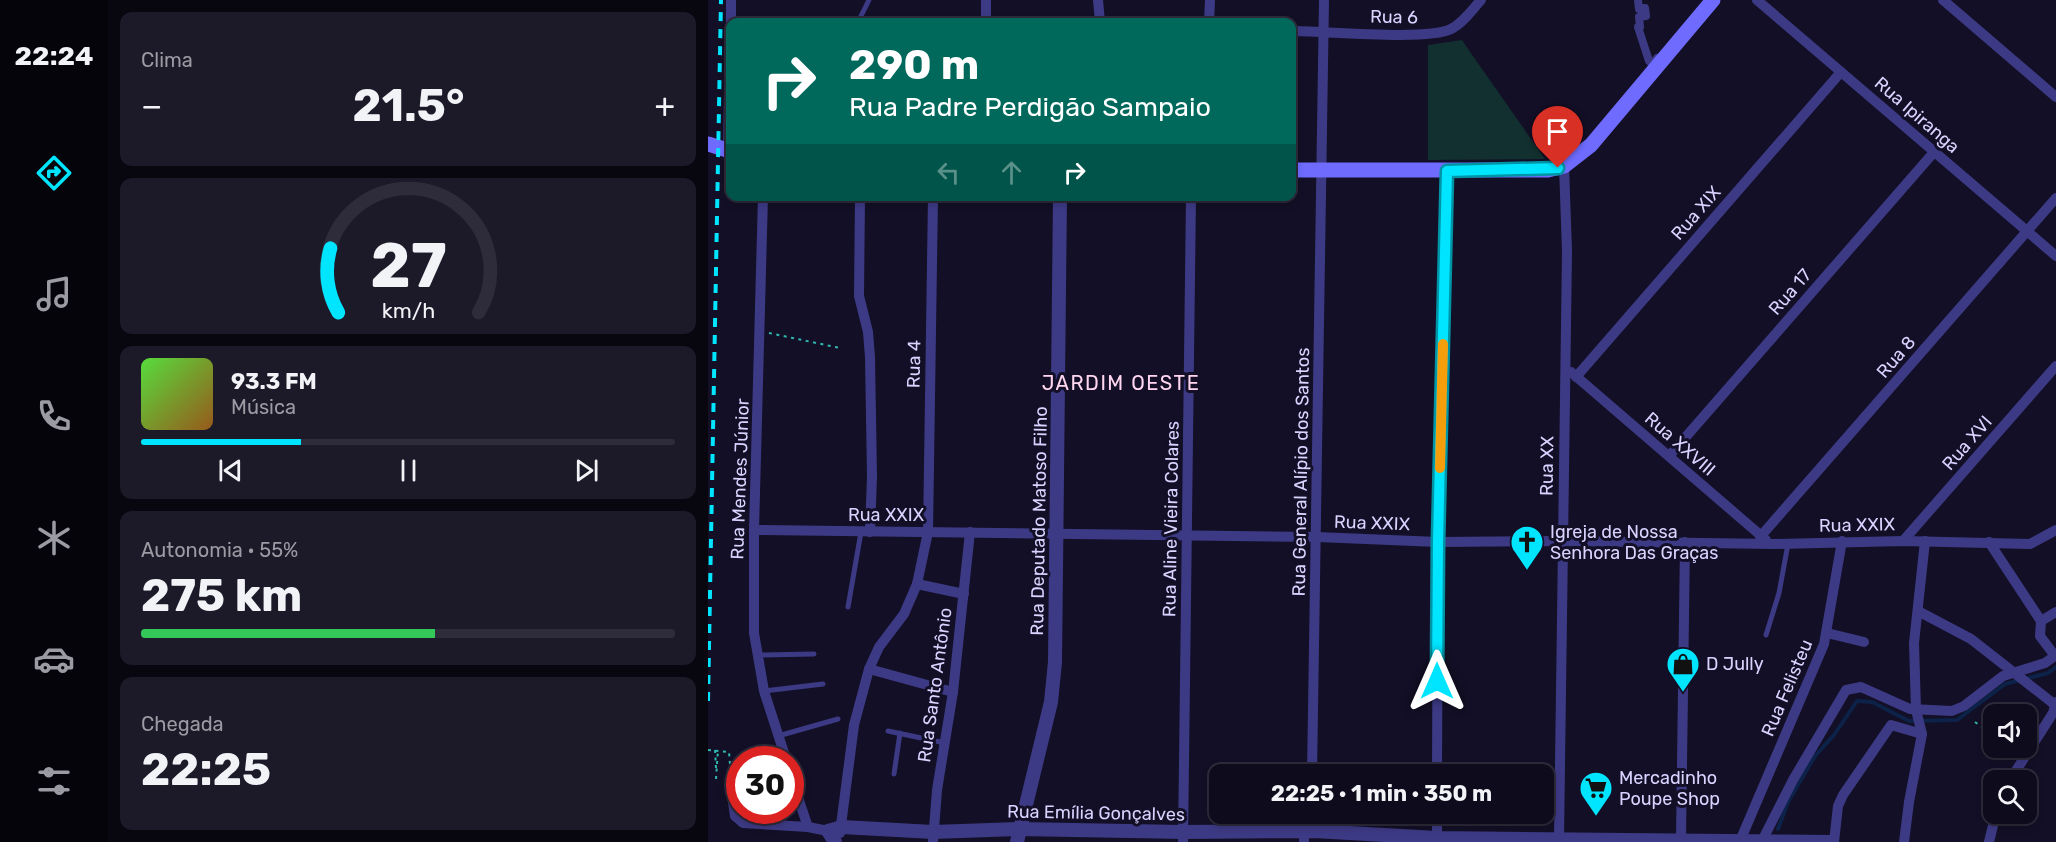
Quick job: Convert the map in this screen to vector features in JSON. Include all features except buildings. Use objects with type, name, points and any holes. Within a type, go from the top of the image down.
[{"type":"main road","points":[[1296,170],[1548,170],[1564,166],[1591,145],[1713,0]]},
{"type":"main road","points":[[708,146],[726,149]]},
{"type":"street","points":[[731,0],[731,18]]},
{"type":"street","points":[[986,0],[986,18]]},
{"type":"street","points":[[1098,0],[1100,18]]},
{"type":"street","points":[[1209,0],[1209,18]]},
{"type":"street","name":"Rua General Alípio dos Santos","points":[[1312,764],[1324,0]]},
{"type":"street","name":"Rua 6","points":[[1296,31],[1413,34],[1444,32],[1458,24],[1481,0]]},
{"type":"street","points":[[1638,0],[1638,9],[1645,8],[1646,16],[1639,17],[1640,27],[1638,27],[1652,64],[1705,0]]},
{"type":"street","name":"Rua Ipiranga","points":[[1757,0],[2056,256]]},
{"type":"street","points":[[1943,0],[2056,97]]},
{"type":"street","name":"Rua XIX","points":[[1576,377],[1841,72]]},
{"type":"street","name":"Rua 17","points":[[1670,455],[1935,152]]},
{"type":"street","name":"Rua XX","points":[[1559,838],[1567,251],[1564,166]]},
{"type":"street","points":[[1437,764],[1438,542],[1447,171]]},
{"type":"street","name":"Rua 8","points":[[1760,537],[2056,198]]},
{"type":"street","name":"Rua Mendes Júnior","points":[[763,201],[753,592],[758,655],[764,690],[781,746]]},
{"type":"street","points":[[861,201],[859,296],[868,332],[870,357],[872,476],[866,532]]},
{"type":"street","name":"Rua 4","points":[[836,835],[854,725],[869,669],[879,647],[904,614],[917,584],[928,532],[933,201]]},
{"type":"street","name":"Rua Deputado Matoso Filho","points":[[1018,836],[1051,702],[1055,662],[1060,201]]},
{"type":"street","name":"Rua Aline Vieira Colares","points":[[1183,837],[1191,201]]},
{"type":"street","name":"Rua XVI","points":[[1903,541],[2056,366]]},
{"type":"street","name":"Rua XXVIII","points":[[1565,367],[1670,455],[1760,537],[1774,544]]},
{"type":"street","name":"Rua XXIX","points":[[754,530],[1317,537],[1438,542],[1774,544],[1842,541],[2030,544],[2052,534]]},
{"type":"street","name":"Rua Santo Antônio","points":[[933,837],[953,692],[970,532]]},
{"type":"street","name":"Rua Felisteu","points":[[1740,841],[1827,633],[1842,541]]},
{"type":"street","points":[[1905,842],[1909,802],[1922,734],[1916,710],[1914,643],[1926,541]]},
{"type":"street","points":[[1681,839],[1684,542]]},
{"type":"street","points":[[1762,841],[1792,780],[1846,690],[1861,687],[1916,710],[1952,711],[1964,706],[2003,676],[2044,663],[2055,656],[2040,636],[2041,621],[1989,542]]},
{"type":"street","points":[[917,584],[964,594]]},
{"type":"street","points":[[1918,611],[1971,639],[2035,687],[2055,708],[2016,770]]},
{"type":"street","points":[[2041,621],[2056,612]]},
{"type":"street","points":[[1827,633],[1864,642]]},
{"type":"street","points":[[869,669],[953,692]]},
{"type":"street","points":[[1833,842],[1838,806],[1843,795],[1891,725],[1922,734]]},
{"type":"street","points":[[804,814],[808,826]]},
{"type":"street","name":"Rua Emília Gonçalves","points":[[765,824],[808,826],[836,835],[933,837],[1311,837],[1485,840],[1559,838],[1833,842]]},
{"type":"street","points":[[1437,824],[1437,838]]},
{"type":"street","points":[[1989,842],[1993,824]]},
{"type":"lane","points":[[860,18],[869,0]]},
{"type":"lane","points":[[848,608],[866,532]]},
{"type":"lane","points":[[1766,635],[1779,593],[1788,544]]},
{"type":"lane","points":[[758,655],[814,654]]},
{"type":"lane","points":[[764,690],[823,684]]},
{"type":"lane","points":[[778,736],[838,719]]},
{"type":"lane","points":[[888,731],[945,743]]},
{"type":"lane","points":[[894,774],[900,733]]},
{"type":"path","points":[[760,332],[840,348]]},
{"type":"path","points":[[1975,722],[1983,728]]},
{"type":"path","points":[[708,750],[726,751]]},
{"type":"path","points":[[716,750],[716,779],[716,750]]},
{"type":"green space","points":[[1462,40],[1545,159],[1428,160],[1428,45]]},
{"type":"waterway","points":[[1778,829],[1788,802],[1815,756],[1834,735],[1857,701],[1872,702],[1909,721],[1957,720],[2005,684],[2048,673],[2056,667]]},
{"type":"railway","points":[[708,701],[721,0]]},
{"type":"slow traffic","points":[[1440,468],[1443,344]]},
{"type":"place","name":"Igreja de Nossa Senhora Das Graças","points":[[1527,571]]},
{"type":"place","name":"D Jully","points":[[1683,693]]},
{"type":"place","name":"Mercadinho Poupe Shop","points":[[1596,817]]},
{"type":"district","name":"JARDIM OESTE","points":[[1121,383]]},
{"type":"route","points":[[1437,681],[1447,171],[1558,168]]}]
